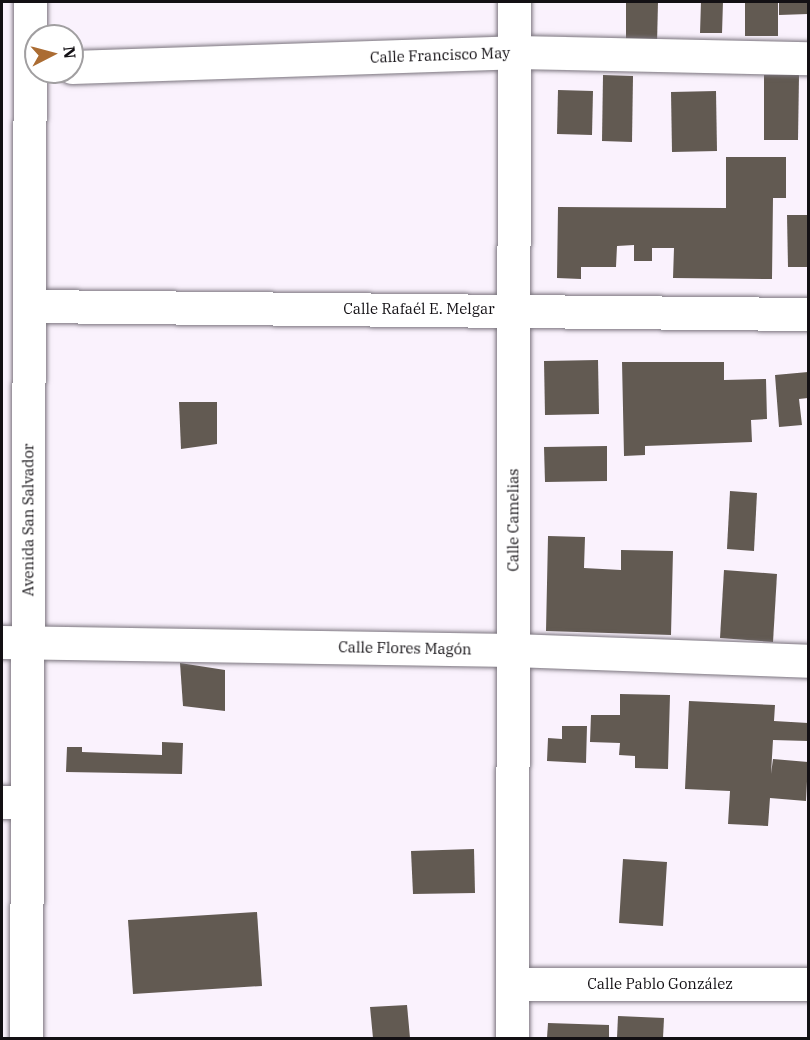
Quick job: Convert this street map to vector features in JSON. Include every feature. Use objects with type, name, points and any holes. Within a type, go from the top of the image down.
[{"type":"street","name":"Avenida San Salvador","points":[[30,2],[31,24]]},
{"type":"street","name":"Calle Camelias","points":[[512,1038],[514,2]]},
{"type":"street","name":"Calle Francisco May","points":[[84,68],[515,52],[808,58]]},
{"type":"street","name":"Avenida San Salvador","points":[[26,1038],[14,802],[15,642],[29,306],[33,84]]},
{"type":"street","name":"Calle Rafaél E. Melgar","points":[[29,306],[514,309],[808,314]]},
{"type":"street","name":"Calle Flores Magón","points":[[15,642],[513,650],[808,661]]},
{"type":"street","name":"Calle Pablo González","points":[[512,984],[808,984]]},
{"type":"building","points":[[626,2],[658,2],[657,44],[626,44]]},
{"type":"building","points":[[701,2],[723,2],[722,33],[700,33]]},
{"type":"building","points":[[745,2],[778,2],[778,36],[745,36]]},
{"type":"building","points":[[779,2],[808,2],[808,14],[779,15]]},
{"type":"building","points":[[603,75],[633,76],[632,142],[602,141]]},
{"type":"building","points":[[764,75],[799,75],[798,140],[764,140]]},
{"type":"building","points":[[558,90],[593,91],[592,135],[557,134]]},
{"type":"building","points":[[716,91],[717,151],[672,152],[671,92]]},
{"type":"building","points":[[726,157],[786,157],[786,198],[773,198],[772,279],[673,278],[674,248],[652,248],[652,261],[634,261],[634,245],[617,246],[616,267],[581,267],[581,279],[557,278],[558,207],[726,208]]},
{"type":"building","points":[[787,215],[808,215],[808,267],[788,267]]},
{"type":"building","points":[[598,360],[599,414],[545,415],[544,361]]},
{"type":"building","points":[[622,362],[724,362],[724,380],[766,379],[767,419],[751,420],[752,442],[645,446],[645,455],[624,456]]},
{"type":"building","points":[[808,372],[808,398],[799,399],[802,425],[779,427],[775,375]]},
{"type":"building","points":[[179,402],[217,402],[217,444],[181,449]]},
{"type":"building","points":[[607,446],[607,481],[545,482],[544,447]]},
{"type":"building","points":[[730,491],[757,493],[754,551],[727,549]]},
{"type":"building","points":[[548,536],[585,537],[584,568],[621,570],[621,550],[673,551],[671,635],[546,631]]},
{"type":"building","points":[[724,570],[777,574],[773,642],[720,638]]},
{"type":"building","points":[[180,663],[225,670],[225,711],[183,706]]},
{"type":"building","points":[[620,694],[670,695],[668,769],[635,768],[635,756],[619,755],[620,743],[590,742],[591,715],[620,715]]},
{"type":"building","points":[[689,701],[775,705],[774,721],[808,723],[808,741],[773,740],[771,774],[773,759],[808,762],[806,801],[770,798],[768,826],[728,824],[730,791],[685,789]]},
{"type":"building","points":[[562,726],[587,726],[586,763],[547,761],[548,738],[562,739]]},
{"type":"building","points":[[162,742],[183,743],[182,774],[66,772],[67,747],[82,747],[82,752],[162,755]]},
{"type":"building","points":[[474,849],[475,893],[413,894],[411,851]]},
{"type":"building","points":[[623,859],[667,862],[663,926],[619,923]]},
{"type":"building","points":[[257,912],[262,986],[133,994],[128,920]]},
{"type":"building","points":[[407,1005],[410,1038],[373,1038],[370,1007]]},
{"type":"building","points":[[618,1016],[664,1018],[663,1038],[617,1038]]},
{"type":"building","points":[[548,1023],[609,1025],[609,1038],[547,1038]]}]
